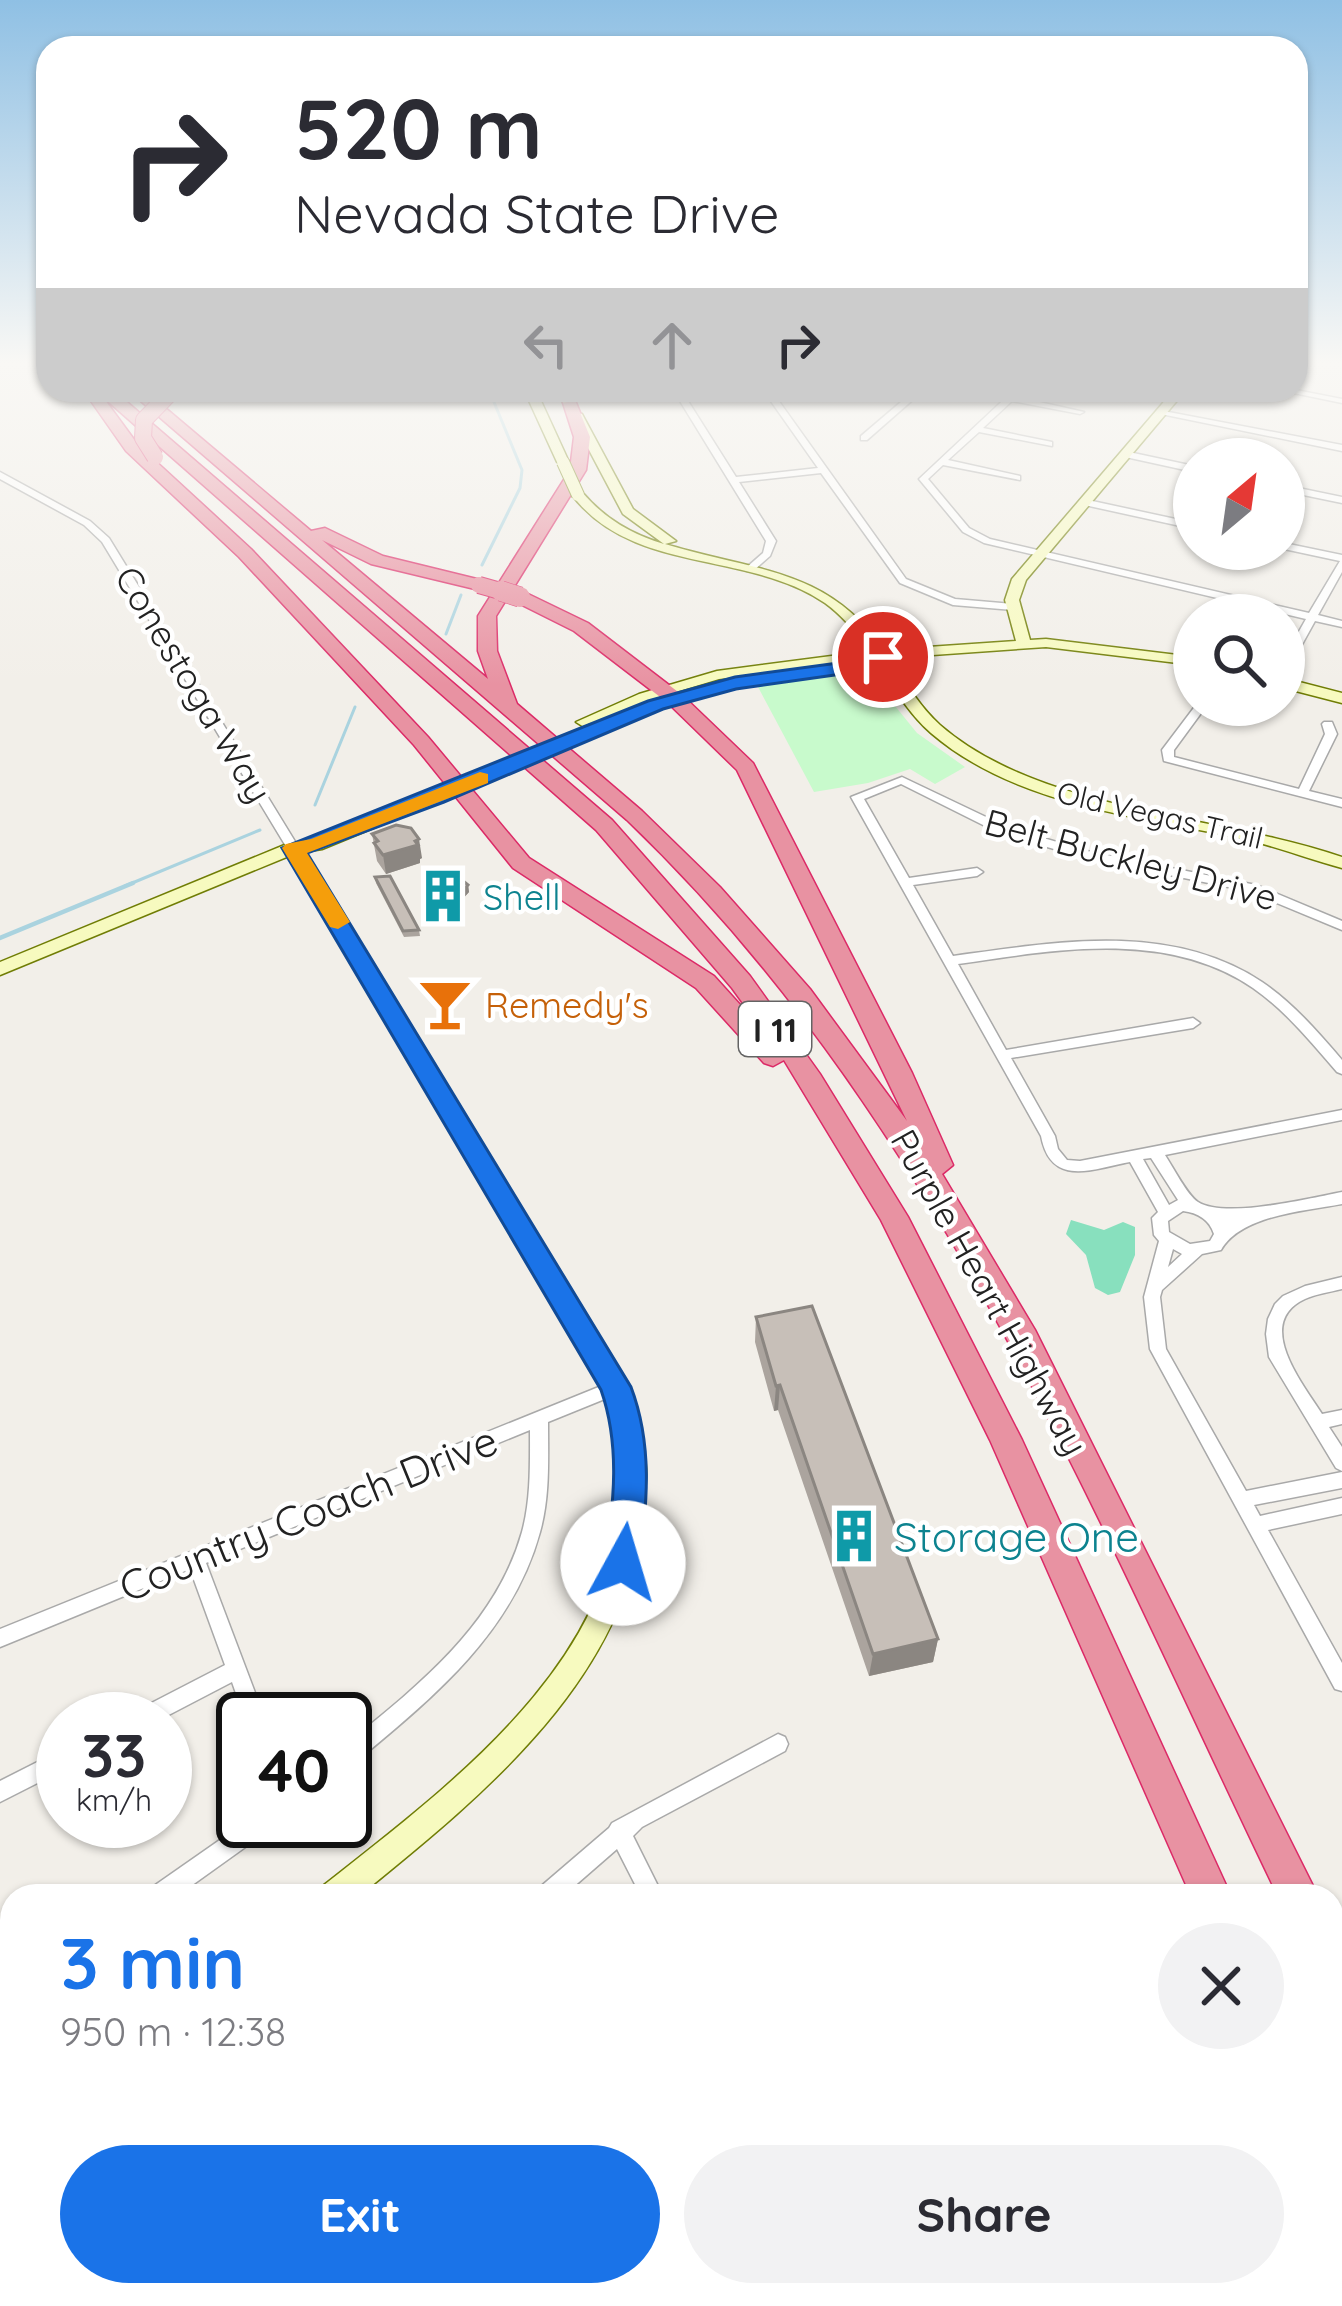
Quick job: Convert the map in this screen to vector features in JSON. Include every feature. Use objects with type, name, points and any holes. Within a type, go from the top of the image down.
[{"type":"highway","points":[[155,470],[466,778],[521,863],[561,894],[705,982],[757,1034],[816,1118],[1006,1440]]},
{"type":"highway","points":[[169,470],[448,690]]},
{"type":"highway","name":"Purple Heart Highway","points":[[195,470],[604,826],[741,982],[811,1080],[894,1217],[1006,1440],[1206,1884]]},
{"type":"highway","name":"Purple Heart Highway","points":[[230,470],[651,833],[742,926],[882,1101],[974,1248],[1078,1445],[1292,1884]]},
{"type":"highway","points":[[240,470],[336,542],[397,566],[520,597],[580,627],[669,694],[732,751],[756,784],[899,1073],[974,1248]]},
{"type":"highway","points":[[517,716],[488,661],[485,627],[492,604],[576,470]]},
{"type":"street","points":[[566,470],[590,513],[622,534],[692,552]]},
{"type":"street","points":[[606,470],[628,511],[658,535],[692,552]]},
{"type":"street","points":[[728,470],[771,541],[767,554],[750,569]]},
{"type":"street","points":[[734,479],[823,470],[903,581],[952,602],[1013,607]]},
{"type":"street","points":[[934,470],[923,479],[967,530],[987,541],[1342,624]]},
{"type":"street","points":[[978,470],[1017,478]]},
{"type":"street","points":[[1024,643],[1013,607],[1015,586],[1111,470]]},
{"type":"street","name":"Conestoga Way","points":[[0,475],[87,523],[106,540],[616,1387],[625,1412],[632,1484],[623,1563],[598,1629],[567,1678],[516,1739],[349,1884]]},
{"type":"street","points":[[1305,492],[1342,500]]},
{"type":"street","points":[[1083,502],[1173,521]]},
{"type":"street","points":[[1305,551],[1342,561],[1305,628]]},
{"type":"street","name":"Old Vegas Trail","points":[[692,552],[805,586],[837,604],[861,625],[927,721],[1006,773],[1092,803],[1248,834],[1342,863]]},
{"type":"street","points":[[0,970],[293,848],[316,845],[669,694],[796,668],[856,666],[883,657],[1024,643],[1112,648],[1173,658]]},
{"type":"street","points":[[1305,688],[1342,698]]},
{"type":"street","points":[[1303,792],[1331,734],[1328,724]]},
{"type":"street","points":[[1186,726],[1168,749],[1168,759],[1342,803]]},
{"type":"street","name":"Belt Buckley Drive","points":[[905,882],[857,797],[890,782],[908,782],[949,807],[1016,835],[1252,888],[1342,926]]},
{"type":"street","points":[[977,872],[905,882],[1048,1136],[1051,1151],[1063,1165],[1342,1115]]},
{"type":"street","points":[[950,962],[1082,942],[1172,949],[1218,964],[1265,988],[1308,1025],[1342,1069]]},
{"type":"street","points":[[1003,1055],[1193,1023]]},
{"type":"street","points":[[1154,1150],[1190,1206]]},
{"type":"street","points":[[1133,1154],[1165,1211]]},
{"type":"street","points":[[1165,1211],[1190,1206],[1208,1212],[1262,1213],[1342,1198]]},
{"type":"street","points":[[1165,1211],[1159,1223],[1167,1240],[1150,1314],[1158,1349],[1342,1682]]},
{"type":"street","points":[[1208,1212],[1222,1234]]},
{"type":"street","points":[[1158,1285],[1196,1251],[1215,1246],[1222,1234],[1262,1213]]},
{"type":"street","points":[[1167,1240],[1196,1251]]},
{"type":"street","points":[[1342,1283],[1290,1298],[1274,1318],[1275,1352],[1342,1463]]},
{"type":"street","name":"Country Coach Drive","points":[[0,1638],[616,1387]]},
{"type":"street","points":[[1317,1422],[1342,1417]]},
{"type":"street","points":[[372,1734],[466,1651],[508,1594],[539,1511],[539,1419]]},
{"type":"street","points":[[1241,1500],[1342,1480]]},
{"type":"street","points":[[1255,1525],[1342,1506]]},
{"type":"street","points":[[195,1558],[245,1692]]},
{"type":"street","points":[[192,1693],[236,1670]]},
{"type":"street","points":[[560,1884],[619,1830],[778,1744]]},
{"type":"street","points":[[0,1792],[36,1773]]},
{"type":"street","points":[[619,1830],[646,1884]]},
{"type":"street","points":[[176,1884],[227,1848]]},
{"type":"green space","points":[[847,674],[878,685],[917,733],[965,767],[935,784],[910,769],[868,783],[814,792],[757,685]]},
{"type":"green space","points":[[1071,1220],[1104,1230],[1123,1222],[1135,1227],[1135,1255],[1120,1292],[1108,1295],[1095,1288],[1086,1255],[1066,1234]]},
{"type":"building","points":[[396,825],[411,828],[418,845],[383,855],[372,834]]},
{"type":"building","points":[[434,875],[451,890],[462,880],[468,885],[445,911],[433,907],[440,900],[427,882]]},
{"type":"building","name":"Shell","points":[[390,876],[419,930],[403,931],[375,877]]},
{"type":"building","name":"Storage One","points":[[812,1306],[938,1639],[873,1654],[780,1385],[776,1386],[756,1317]]},
{"type":"waterway","points":[[482,565],[520,488],[522,470]]},
{"type":"waterway","points":[[446,634],[461,595]]},
{"type":"waterway","points":[[315,805],[355,707]]},
{"type":"waterway","points":[[125,886],[260,830]]},
{"type":"waterway","points":[[0,938],[133,883]]},
{"type":"slow traffic","points":[[338,922],[293,848],[316,845],[480,778]]},
{"type":"place","name":"Shell","points":[[443,896]]},
{"type":"place","name":"Remedy's","points":[[445,1004]]},
{"type":"place","name":"Storage One","points":[[854,1536]]},
{"type":"route","points":[[623,1563],[632,1484],[625,1412],[616,1387],[293,848],[316,845],[693,693],[856,666],[883,657]]}]
